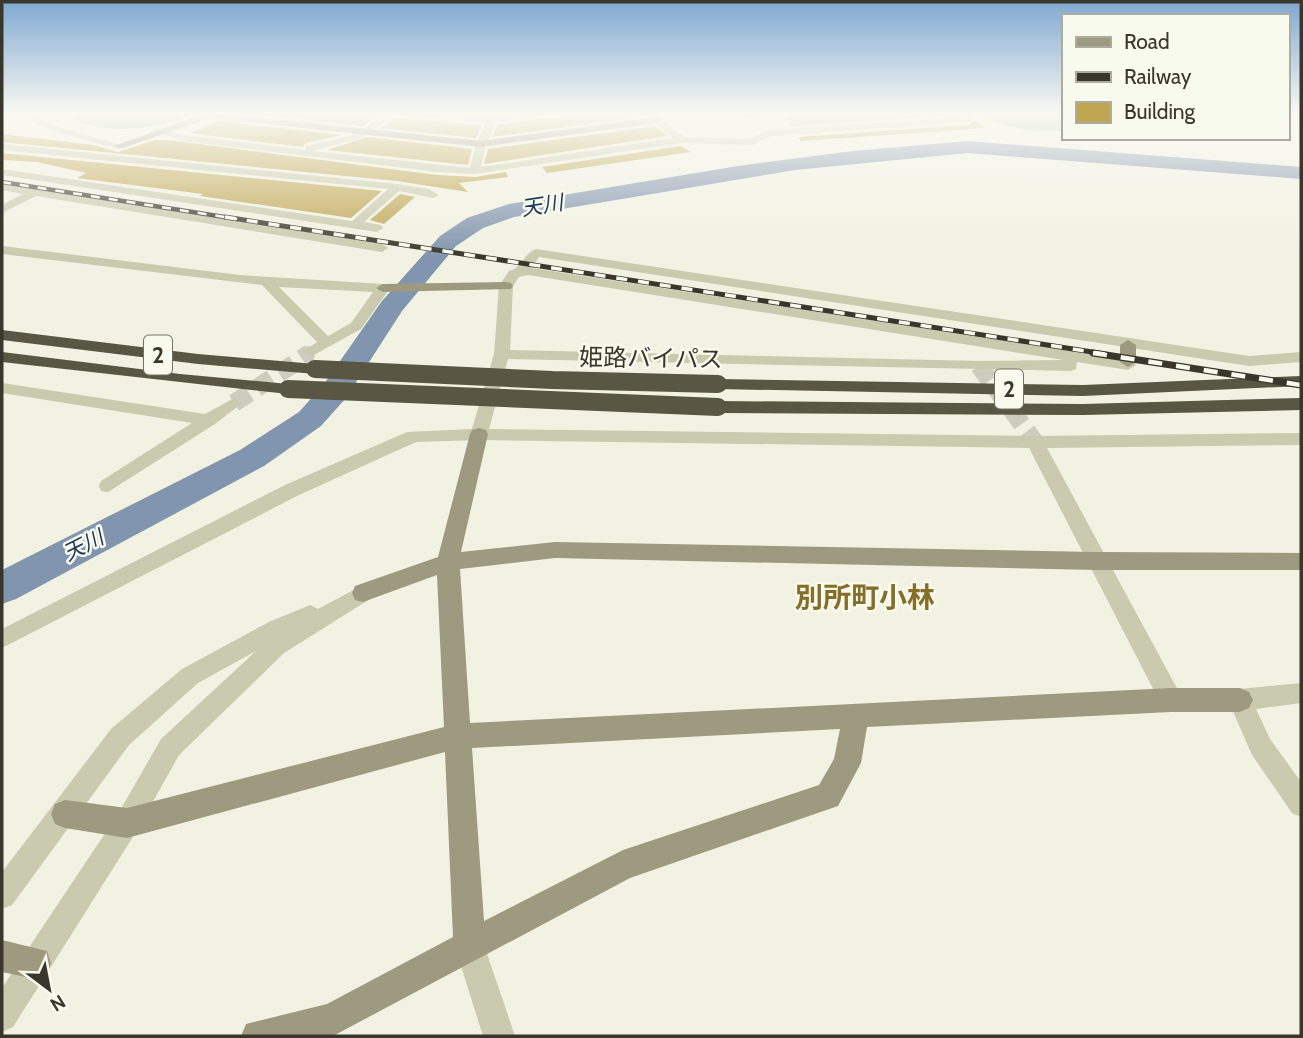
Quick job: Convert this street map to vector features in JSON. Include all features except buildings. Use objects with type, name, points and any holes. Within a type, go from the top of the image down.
[{"type":"highway","name":"姫路バイパス","points":[[2,335],[198,359],[316,369],[552,380],[1025,390],[1301,382]]},
{"type":"highway","name":"姫路バイパス","points":[[2,357],[288,389],[538,402],[1036,411],[1179,410],[1301,404]]},
{"type":"street","points":[[2,210],[93,160]]},
{"type":"street","points":[[133,160],[397,187],[425,191],[433,195]]},
{"type":"street","points":[[369,160],[475,171],[545,160]]},
{"type":"street","points":[[475,171],[477,160]]},
{"type":"street","points":[[2,172],[377,228]]},
{"type":"street","points":[[2,187],[382,248]]},
{"type":"street","points":[[354,225],[397,187]]},
{"type":"street","points":[[2,250],[321,287],[500,286],[514,274],[547,274],[1128,365],[1128,353]]},
{"type":"street","points":[[521,273],[536,253],[1249,361],[1301,357]]},
{"type":"street","points":[[267,282],[315,329],[319,348],[356,326],[387,288]]},
{"type":"street","points":[[499,1036],[470,947],[448,562],[479,434],[502,354],[500,286]]},
{"type":"street","points":[[939,312],[979,366]]},
{"type":"street","points":[[502,354],[1071,366],[1067,355]]},
{"type":"street","points":[[2,388],[209,419]]},
{"type":"street","points":[[108,486],[234,403]]},
{"type":"street","points":[[2,639],[292,490],[413,436],[479,434],[1035,442],[1301,439]]},
{"type":"street","points":[[1035,442],[1171,701]]},
{"type":"street","points":[[2,895],[120,737],[190,676],[277,628],[448,562],[555,550],[1096,561],[1301,562]]},
{"type":"street","points":[[2,1016],[127,823],[170,747],[276,646],[363,593]]},
{"type":"street","points":[[65,814],[127,823],[459,736],[1171,701],[1240,700],[1301,693]]},
{"type":"street","points":[[1240,700],[1261,747],[1301,804]]},
{"type":"street","points":[[258,1036],[331,1020],[623,865],[828,796],[847,763],[856,716]]},
{"type":"street","points":[[2,956],[35,962]]},
{"type":"waterway","name":"天川","points":[[2,588],[252,458],[310,419],[335,391],[391,307],[448,241],[475,223],[509,211],[824,160]]},
{"type":"waterway","name":"天川","points":[[1140,160],[1301,173]]},
{"type":"tunnel","points":[[307,354],[312,351]]},
{"type":"tunnel","points":[[234,403],[310,353]]},
{"type":"tunnel","points":[[979,366],[1035,442]]},
{"type":"railway","points":[[2,182],[237,219]]},
{"type":"railway","points":[[225,217],[1105,354]]},
{"type":"railway","points":[[1093,353],[1301,385]]},
{"type":"district","name":"別所町小林","points":[[865,597]]}]
